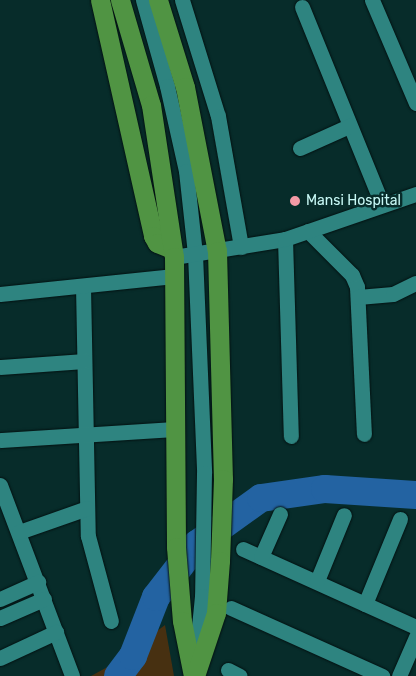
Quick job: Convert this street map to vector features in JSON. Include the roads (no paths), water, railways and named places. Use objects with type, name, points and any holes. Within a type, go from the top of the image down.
[{"type":"main road","points":[[100,0],[153,236],[173,260]]},
{"type":"main road","points":[[120,0],[150,105],[173,260],[176,547],[182,621],[194,676]]},
{"type":"main road","points":[[158,0],[185,87],[216,251],[223,479],[219,574],[216,612],[194,676]]},
{"type":"street","points":[[142,0],[167,86],[184,162],[195,254],[204,472],[202,596],[194,676]]},
{"type":"street","points":[[182,0],[218,116],[241,246]]},
{"type":"street","points":[[372,0],[416,103]]},
{"type":"street","points":[[302,7],[382,204]]},
{"type":"street","points":[[300,148],[349,126]]},
{"type":"street","points":[[0,294],[83,286],[195,254],[285,239],[382,204],[416,194]]},
{"type":"street","points":[[308,231],[352,274],[358,297],[364,434]]},
{"type":"street","points":[[285,239],[291,436]]},
{"type":"street","points":[[358,297],[393,294],[416,283]]},
{"type":"street","points":[[83,286],[87,508],[91,552],[111,621]]},
{"type":"street","points":[[0,368],[84,360]]},
{"type":"street","points":[[0,440],[86,433],[175,429]]},
{"type":"street","points":[[0,486],[4,509],[19,532],[56,632],[68,675]]},
{"type":"street","points":[[19,532],[87,508]]},
{"type":"street","points":[[261,557],[280,514]]},
{"type":"street","points":[[317,581],[344,515]]},
{"type":"street","points":[[365,604],[400,519]]},
{"type":"street","points":[[243,549],[416,627]]},
{"type":"street","points":[[0,599],[38,582]]},
{"type":"street","points":[[0,618],[44,599]]},
{"type":"street","points":[[231,608],[382,676]]},
{"type":"street","points":[[0,658],[56,632]]},
{"type":"street","points":[[400,676],[416,637]]},
{"type":"waterway","points":[[118,676],[133,656],[156,597],[197,544],[261,498],[325,489],[416,495]]},
{"type":"place","name":"Mansi Hospital","points":[[295,201]]}]
